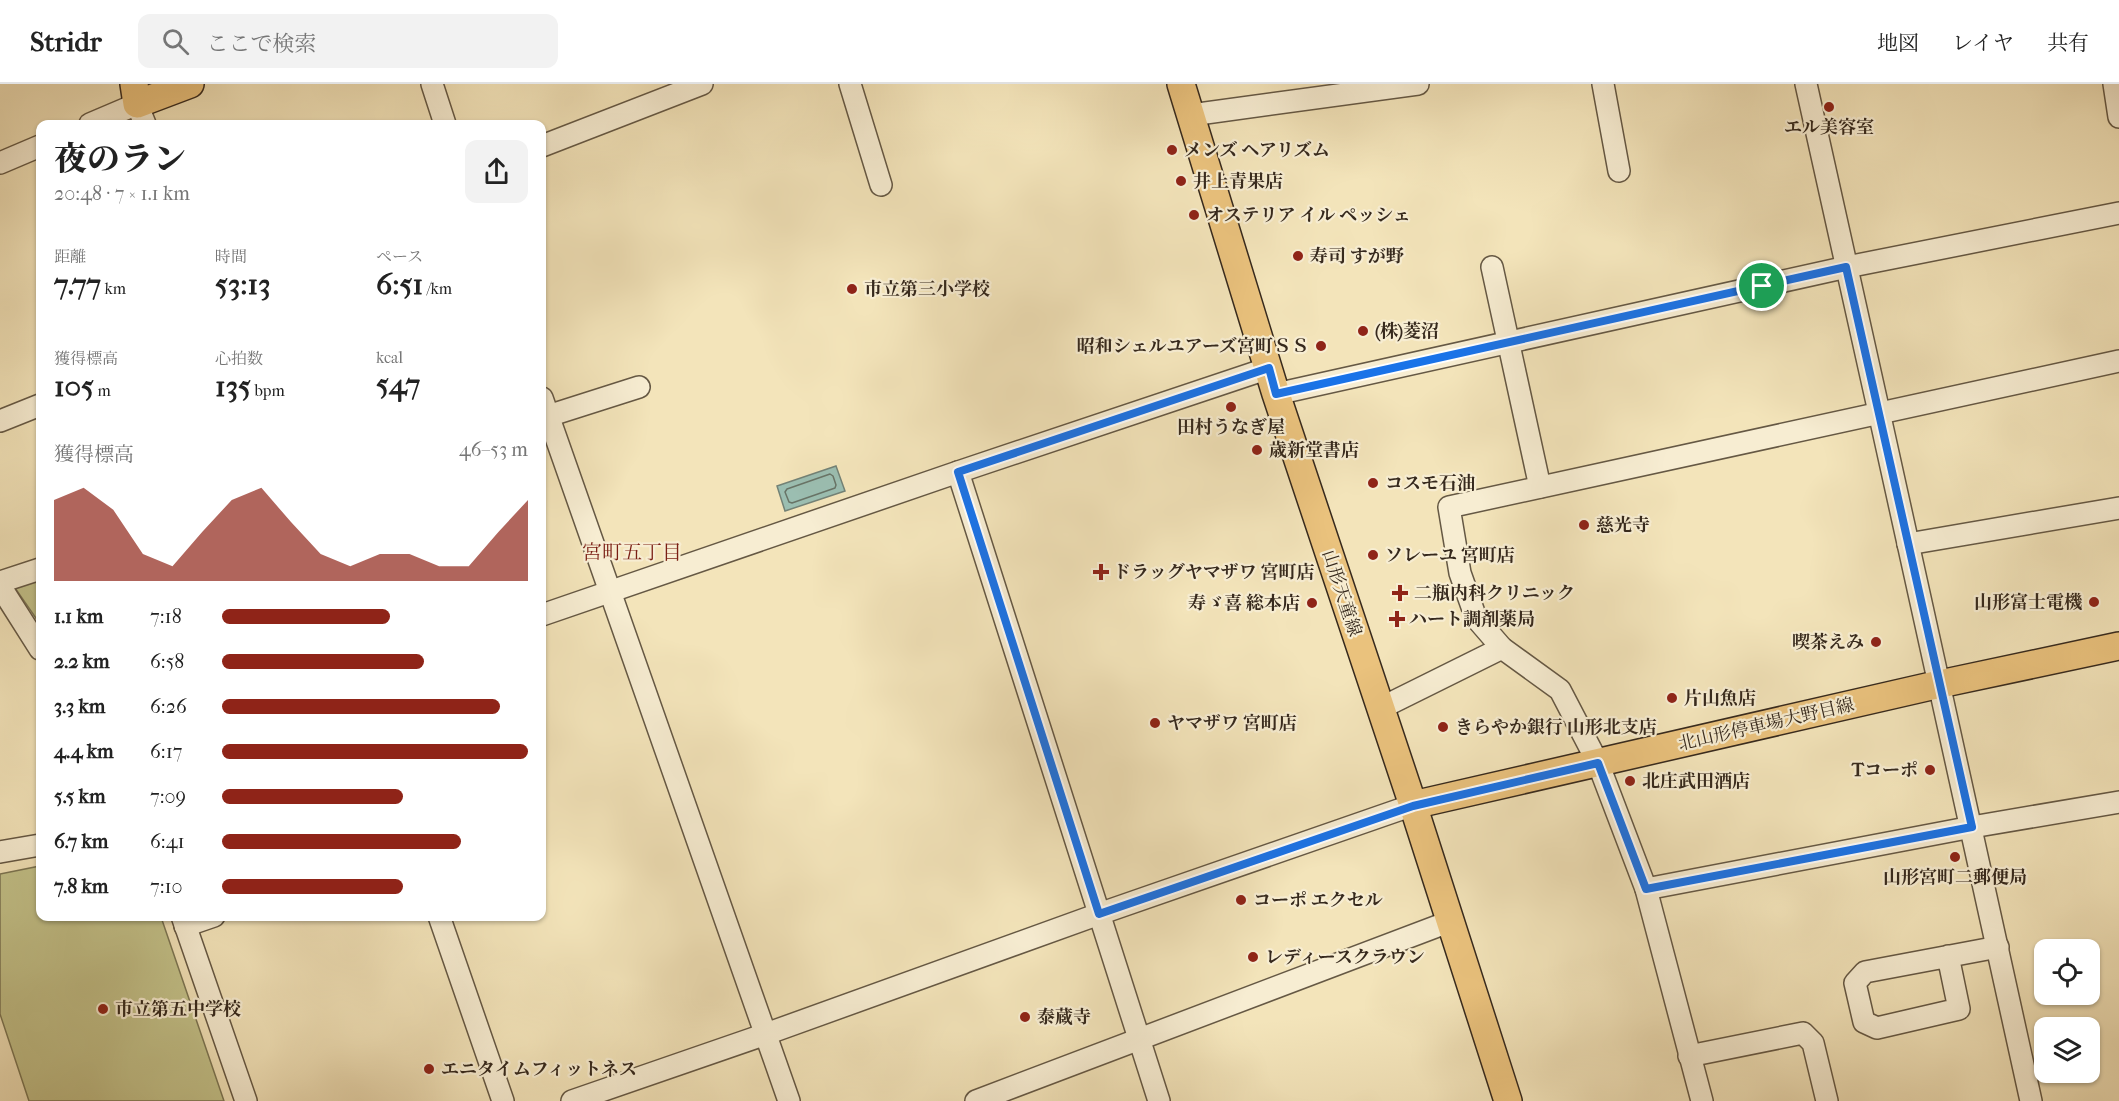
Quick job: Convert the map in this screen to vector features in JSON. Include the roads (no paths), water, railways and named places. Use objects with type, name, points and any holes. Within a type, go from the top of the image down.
[{"type":"main road","points":[[139,104],[190,84]]},
{"type":"main road","name":"山形天童線","points":[[1181,84],[1276,394],[1451,921],[1508,1101]]},
{"type":"main road","name":"北山形停車場大野目線","points":[[1413,806],[1940,684],[2119,646]]},
{"type":"street","points":[[432,84],[444,120]]},
{"type":"street","points":[[546,144],[702,84]]},
{"type":"street","points":[[850,84],[881,185]]},
{"type":"street","points":[[1191,116],[1418,84]]},
{"type":"street","points":[[1603,84],[1619,171]]},
{"type":"street","points":[[1806,84],[2031,1101]]},
{"type":"street","points":[[2114,84],[2119,115]]},
{"type":"street","points":[[100,120],[139,104]]},
{"type":"street","points":[[0,163],[36,148]]},
{"type":"street","points":[[1276,394],[1846,267],[2119,213]]},
{"type":"street","points":[[1492,267],[1540,487]]},
{"type":"street","points":[[1702,1101],[1646,889],[1598,763],[1560,690],[1502,648],[1476,618],[1460,573],[1449,507],[2119,361]]},
{"type":"street","points":[[546,614],[1269,368]]},
{"type":"street","points":[[546,407],[639,387]]},
{"type":"street","points":[[0,421],[36,407]]},
{"type":"street","points":[[546,410],[789,1101]]},
{"type":"street","points":[[958,472],[1160,1101]]},
{"type":"street","points":[[1908,544],[2119,508]]},
{"type":"street","points":[[0,582],[36,570]]},
{"type":"street","points":[[0,586],[36,643]]},
{"type":"street","points":[[1381,708],[1502,648]]},
{"type":"street","points":[[1646,889],[1972,827],[2119,802]]},
{"type":"street","points":[[572,1101],[1099,914],[1413,806]]},
{"type":"street","points":[[0,852],[36,846]]},
{"type":"street","points":[[184,921],[246,1101]]},
{"type":"street","points":[[441,921],[503,1101]]},
{"type":"street","points":[[976,1101],[1451,921]]},
{"type":"street","points":[[1948,956],[1959,1010],[1877,1028],[1864,1022],[1855,983],[1865,972],[1998,946]]},
{"type":"street","points":[[1689,1056],[1803,1033],[1813,1043],[1827,1101]]},
{"type":"water","points":[[836,466],[845,491],[785,511],[777,486]]},
{"type":"place","name":"エル美容室","points":[[1829,107]]},
{"type":"place","name":"メンズ ヘアリズム","points":[[1172,150]]},
{"type":"place","name":"井上青果店","points":[[1181,181]]},
{"type":"place","name":"オステリア イル ペッシェ","points":[[1194,215]]},
{"type":"place","name":"寿司 すが野","points":[[1298,256]]},
{"type":"place","name":"市立第三小学校","points":[[852,289]]},
{"type":"place","name":"(株)菱沼","points":[[1363,331]]},
{"type":"place","name":"昭和シェルユアーズ宮町ＳＳ","points":[[1321,346]]},
{"type":"place","name":"田村うなぎ屋","points":[[1231,407]]},
{"type":"place","name":"歳新堂書店","points":[[1257,450]]},
{"type":"place","name":"コスモ石油","points":[[1373,483]]},
{"type":"place","name":"慈光寺","points":[[1584,525]]},
{"type":"place","name":"ソレーユ 宮町店","points":[[1373,555]]},
{"type":"place","name":"ドラッグヤマザワ 宮町店","points":[[1101,572]]},
{"type":"place","name":"二瓶内科クリニック","points":[[1400,593]]},
{"type":"place","name":"山形富士電機","points":[[2094,602]]},
{"type":"place","name":"寿ゞ喜 総本店","points":[[1312,603]]},
{"type":"place","name":"ハート調剤薬局","points":[[1397,619]]},
{"type":"place","name":"喫茶えみ","points":[[1876,642]]},
{"type":"place","name":"片山魚店","points":[[1672,698]]},
{"type":"place","name":"ヤマザワ 宮町店","points":[[1155,723]]},
{"type":"place","name":"きらやか銀行 山形北支店","points":[[1443,727]]},
{"type":"place","name":"Tコーポ","points":[[1930,770]]},
{"type":"place","name":"北庄武田酒店","points":[[1630,781]]},
{"type":"place","name":"山形宮町二郵便局","points":[[1955,857]]},
{"type":"place","name":"コーポ エクセル","points":[[1241,900]]},
{"type":"place","name":"レディースクラウン","points":[[1253,957]]},
{"type":"place","name":"市立第五中学校","points":[[103,1009]]},
{"type":"place","name":"泰蔵寺","points":[[1025,1017]]},
{"type":"place","name":"エニタイムフィットネス","points":[[429,1069]]},
{"type":"district","name":"宮町五丁目","points":[[632,552]]}]
